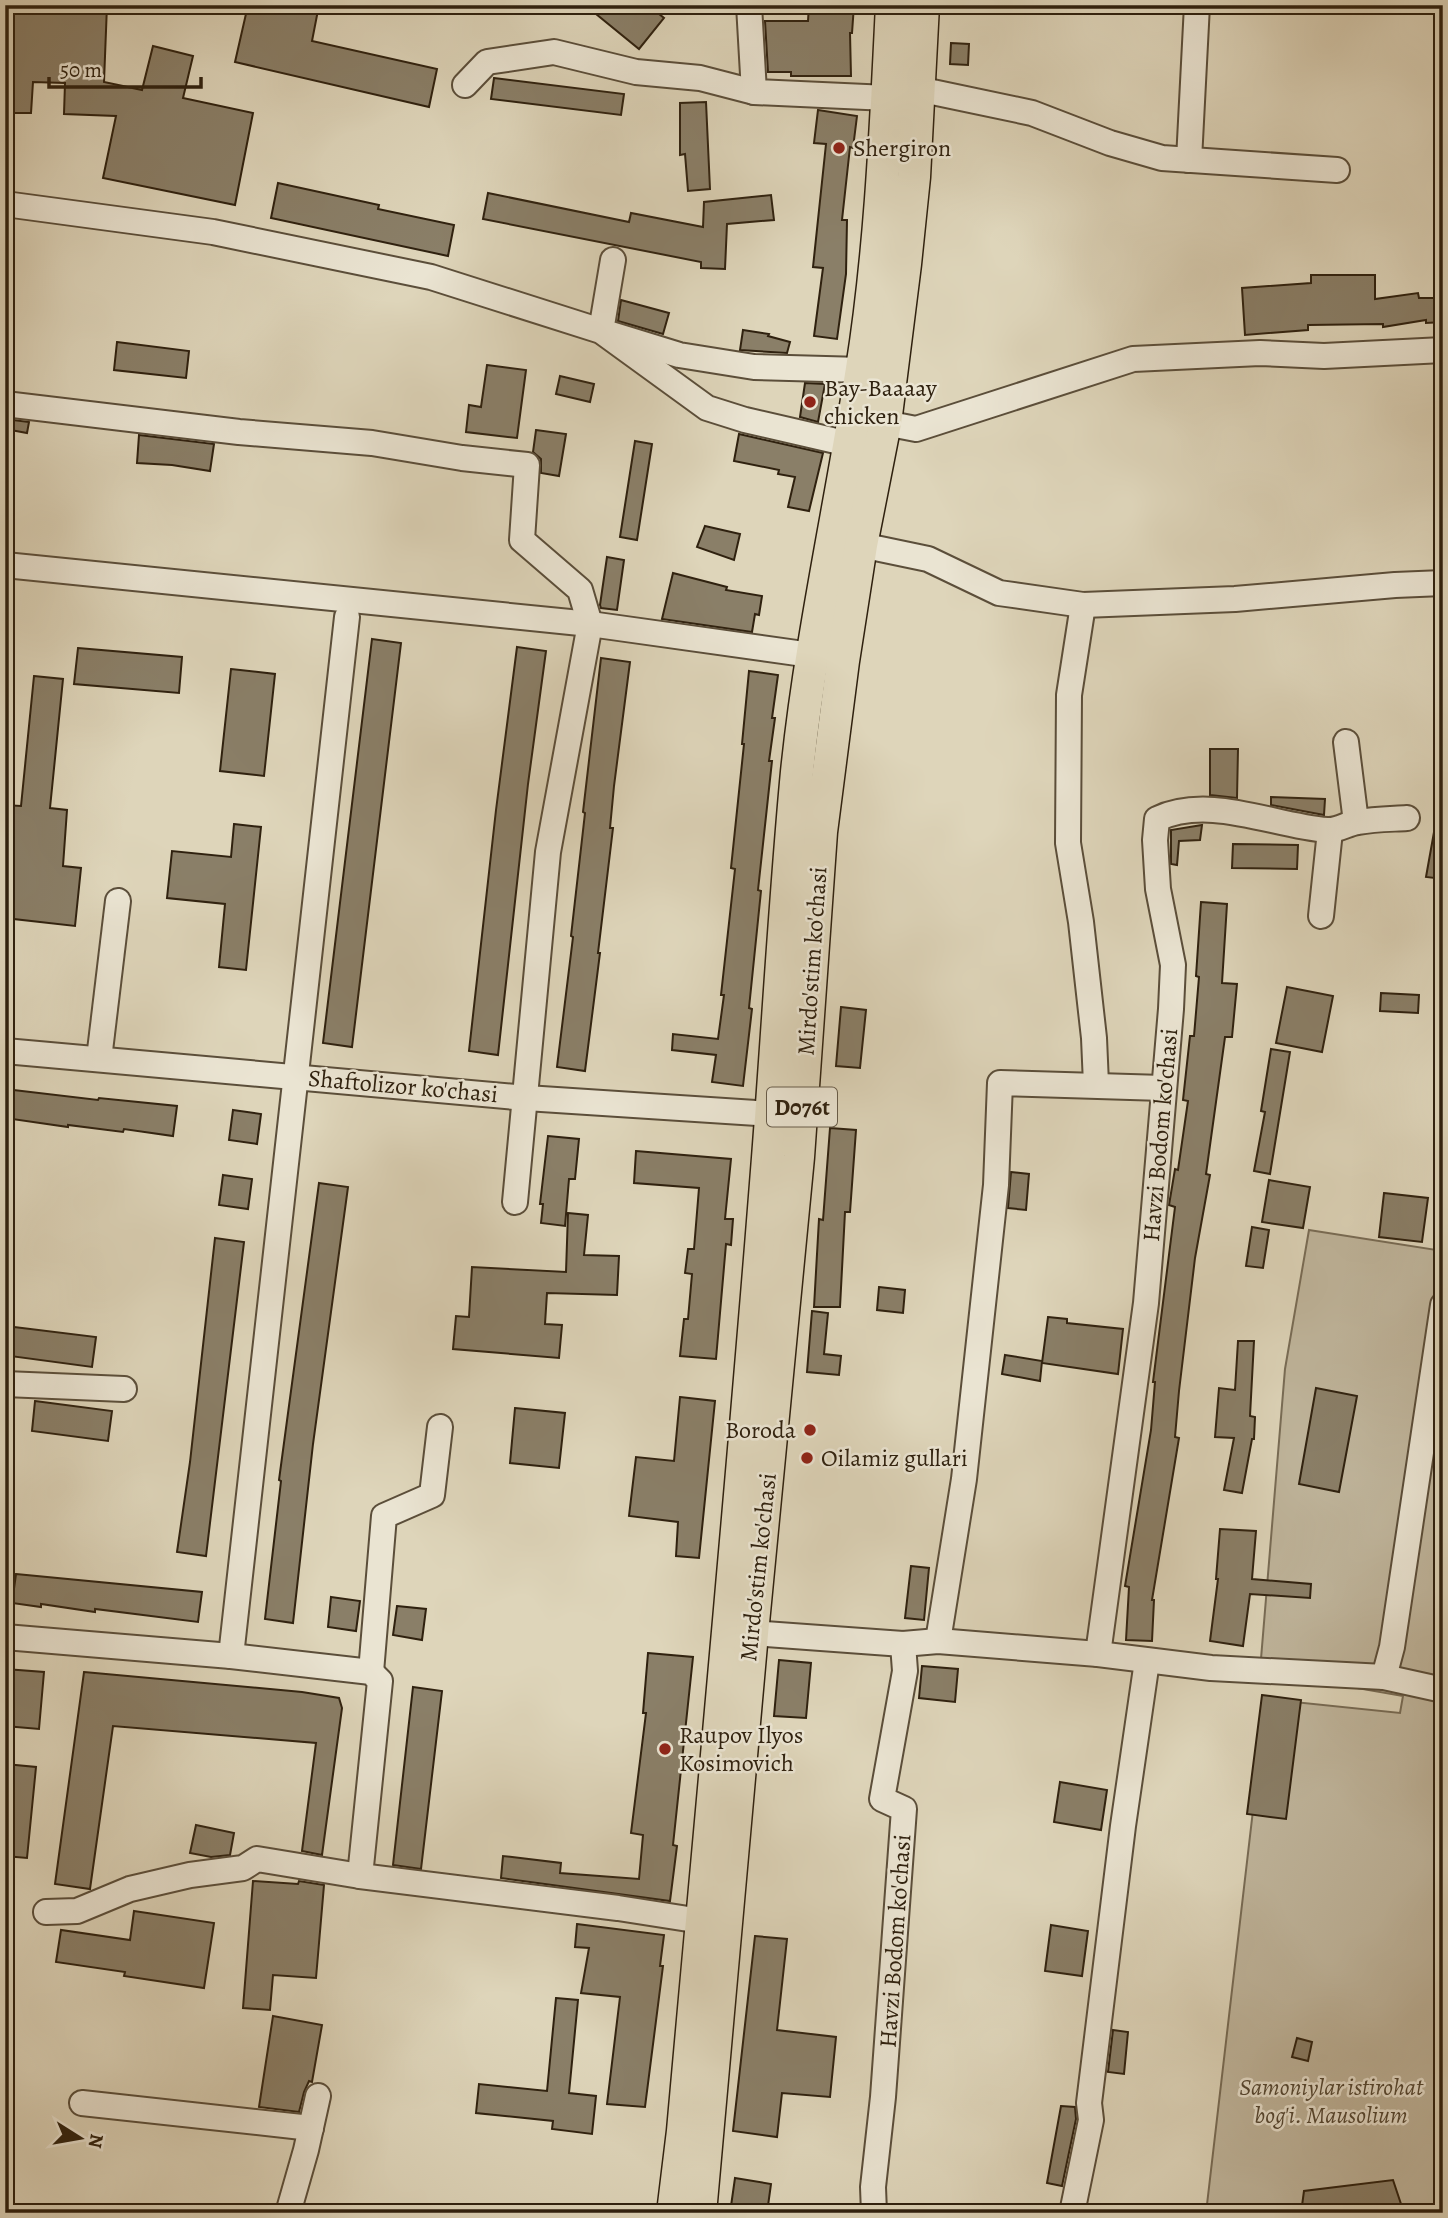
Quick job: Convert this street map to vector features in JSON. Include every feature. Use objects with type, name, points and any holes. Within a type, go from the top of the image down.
[{"type":"main road","name":"Mirdo'stim ko'chasi","points":[[701,2213],[752,1633],[786,1115],[797,772],[811,656],[872,302],[888,98],[892,5]]},
{"type":"main road","name":"Mirdo'stim ko'chasi","points":[[673,2213],[786,1115],[843,661],[861,545],[885,423],[905,264],[914,177],[923,5]]},
{"type":"main road","points":[[851,431],[885,423]]},
{"type":"street","points":[[749,5],[754,92]]},
{"type":"street","points":[[1189,160],[1198,5]]},
{"type":"street","points":[[465,85],[487,62],[554,52],[636,72],[700,78],[754,92],[888,98]]},
{"type":"street","points":[[918,89],[1032,113],[1110,143],[1162,158],[1337,170]]},
{"type":"street","points":[[5,204],[213,232],[431,277],[679,355],[742,365],[862,370]]},
{"type":"street","points":[[601,331],[613,260]]},
{"type":"street","points":[[601,331],[707,408],[745,421],[851,431]]},
{"type":"street","points":[[885,423],[916,429],[1133,359],[1260,353],[1324,356],[1443,350]]},
{"type":"street","points":[[5,404],[239,432],[372,443],[462,458],[527,465],[522,540],[580,590],[590,624],[548,852],[515,1202]]},
{"type":"street","points":[[861,545],[928,559],[999,593],[1083,605],[1235,599],[1443,583]]},
{"type":"street","points":[[5,565],[590,624],[811,656]]},
{"type":"street","points":[[1083,605],[1069,695],[1068,843],[1081,922],[1094,1038],[1096,1084]]},
{"type":"street","points":[[231,1656],[347,617]]},
{"type":"street","points":[[1346,742],[1356,822]]},
{"type":"street","name":"Havzi Bodom ko'chasi","points":[[1098,1654],[1146,1303],[1173,965],[1158,889],[1155,840],[1157,819],[1175,811],[1203,810],[1258,816],[1331,831]]},
{"type":"street","points":[[1321,916],[1331,831],[1356,822],[1407,818]]},
{"type":"street","points":[[99,1059],[118,901]]},
{"type":"street","name":"Shaftolizor ko'chasi","points":[[5,1051],[526,1098],[786,1115]]},
{"type":"street","points":[[938,1641],[964,1479],[996,1185],[1000,1083],[1164,1088]]},
{"type":"street","points":[[1384,1677],[1392,1647],[1443,1305]]},
{"type":"street","points":[[5,1384],[124,1390]]},
{"type":"street","points":[[371,1672],[384,1516],[432,1495],[440,1427]]},
{"type":"street","points":[[752,1633],[904,1644],[938,1641],[1098,1654],[1211,1668],[1384,1677],[1443,1690]]},
{"type":"street","points":[[5,1637],[231,1656],[371,1672],[380,1681],[360,1876]]},
{"type":"street","name":"Havzi Bodom ko'chasi","points":[[874,2213],[873,2187],[883,2097],[904,1809],[882,1799],[905,1671],[904,1644]]},
{"type":"street","points":[[1072,2213],[1091,2120],[1089,2103],[1114,1895],[1147,1661]]},
{"type":"street","points":[[46,1912],[77,1911],[130,1889],[190,1875],[243,1868],[257,1859],[360,1876],[701,1921]]},
{"type":"street","points":[[288,2213],[318,2095]]},
{"type":"street","points":[[82,2103],[311,2128]]},
{"type":"green space","name":"Samoniylar istirohat bog'i. Mausolium","points":[[1309,1230],[1443,1251],[1443,2213],[1206,2213],[1266,1699],[1400,1713],[1403,1696],[1260,1671],[1285,1369]]},
{"type":"building","points":[[9,5],[107,5],[104,82],[142,90],[153,46],[193,56],[183,98],[253,113],[235,205],[103,178],[116,116],[64,114],[65,83],[33,82],[31,113],[9,113],[12,43],[7,43]]},
{"type":"building","points":[[248,5],[319,5],[312,41],[437,69],[429,107],[235,62]]},
{"type":"building","points":[[585,5],[648,5],[664,18],[639,49]]},
{"type":"building","points":[[809,5],[854,5],[850,33],[851,76],[791,76],[791,72],[768,72],[765,21],[808,21]]},
{"type":"building","points":[[951,43],[969,44],[968,65],[950,64]]},
{"type":"building","points":[[494,78],[624,94],[621,115],[491,99]]},
{"type":"building","points":[[706,102],[710,189],[688,191],[685,154],[680,155],[680,103]]},
{"type":"building","points":[[818,110],[857,116],[853,148],[850,147],[842,220],[847,220],[846,274],[837,339],[814,336],[823,268],[813,267],[826,144],[814,143]]},
{"type":"building","points":[[278,183],[454,225],[448,256],[271,218]]},
{"type":"building","points":[[488,193],[629,222],[631,213],[703,227],[704,202],[771,195],[774,220],[727,224],[725,269],[701,268],[701,262],[483,219]]},
{"type":"building","points":[[1311,275],[1375,275],[1375,299],[1418,293],[1419,298],[1443,298],[1443,322],[1426,323],[1426,320],[1383,327],[1383,324],[1308,325],[1308,330],[1245,335],[1242,288],[1311,283]]},
{"type":"building","points":[[621,300],[669,313],[663,334],[618,321]]},
{"type":"building","points":[[743,330],[769,334],[768,336],[790,342],[787,353],[740,350]]},
{"type":"building","points":[[117,342],[189,351],[186,378],[114,370]]},
{"type":"building","points":[[487,365],[526,370],[517,438],[466,432],[469,405],[481,407]]},
{"type":"building","points":[[560,376],[594,384],[590,402],[556,394]]},
{"type":"building","points":[[805,383],[825,384],[818,422],[800,417]]},
{"type":"building","points":[[5,419],[29,422],[27,433],[5,429]]},
{"type":"building","points":[[536,430],[566,434],[559,476],[541,473],[541,459],[533,452]]},
{"type":"building","points":[[739,434],[823,453],[809,511],[788,507],[795,477],[778,474],[779,470],[734,461]]},
{"type":"building","points":[[139,435],[214,444],[210,471],[137,463]]},
{"type":"building","points":[[635,441],[652,444],[637,540],[620,537]]},
{"type":"building","points":[[705,526],[740,534],[734,560],[697,547]]},
{"type":"building","points":[[607,557],[624,560],[617,610],[601,608],[600,605]]},
{"type":"building","points":[[673,573],[727,587],[726,590],[762,596],[759,615],[755,614],[752,632],[662,619]]},
{"type":"building","points":[[372,639],[401,643],[352,1047],[323,1043]]},
{"type":"building","points":[[517,647],[546,651],[528,784],[498,1055],[469,1051]]},
{"type":"building","points":[[78,648],[182,657],[179,693],[74,684]]},
{"type":"building","points":[[601,658],[630,662],[614,786],[610,828],[613,828],[585,1071],[557,1067]]},
{"type":"building","points":[[231,669],[275,674],[264,776],[220,771]]},
{"type":"building","points":[[749,671],[778,675],[758,890],[761,891],[749,1008],[752,1009],[743,1086],[712,1082],[716,1055],[672,1050],[673,1034],[718,1039],[735,869],[731,868]]},
{"type":"building","points":[[34,676],[63,679],[50,808],[67,810],[63,866],[81,868],[75,926],[5,918],[5,805],[21,806]]},
{"type":"building","points":[[1210,749],[1238,749],[1237,798],[1210,795]]},
{"type":"building","points":[[1271,797],[1325,799],[1324,815],[1271,805]]},
{"type":"building","points":[[234,824],[261,827],[246,970],[219,967],[225,904],[167,898],[172,851],[231,857]]},
{"type":"building","points":[[1202,825],[1200,840],[1179,841],[1177,865],[1171,864],[1171,830]]},
{"type":"building","points":[[1434,832],[1443,833],[1443,879],[1426,877]]},
{"type":"building","points":[[1233,844],[1298,845],[1297,869],[1232,868]]},
{"type":"building","points":[[1201,902],[1227,904],[1222,983],[1237,984],[1232,1037],[1225,1037],[1206,1174],[1210,1175],[1195,1258],[1179,1391],[1175,1437],[1179,1438],[1152,1600],[1152,1641],[1126,1640],[1129,1587],[1125,1586],[1151,1430],[1153,1382],[1175,1207],[1169,1205],[1175,1169],[1178,1170],[1188,1101],[1183,1100],[1190,1036],[1194,1036]]},
{"type":"building","points":[[1287,987],[1333,996],[1322,1052],[1276,1043]]},
{"type":"building","points":[[1381,993],[1419,995],[1418,1013],[1380,1011]]},
{"type":"building","points":[[841,1007],[866,1010],[860,1068],[836,1066]]},
{"type":"building","points":[[1271,1049],[1290,1052],[1270,1174],[1254,1171],[1265,1112],[1261,1111]]},
{"type":"building","points":[[5,1089],[177,1106],[173,1136],[124,1129],[123,1132],[68,1127],[5,1118]]},
{"type":"building","points":[[233,1110],[261,1114],[257,1144],[229,1140]]},
{"type":"building","points":[[830,1128],[856,1130],[850,1212],[845,1212],[840,1307],[814,1307],[819,1219],[823,1220]]},
{"type":"building","points":[[548,1136],[579,1139],[575,1179],[569,1179],[565,1226],[541,1223],[543,1204],[540,1204]]},
{"type":"building","points":[[636,1151],[731,1159],[725,1219],[733,1219],[731,1245],[726,1244],[716,1359],[680,1356],[684,1319],[688,1319],[692,1274],[685,1273],[688,1249],[694,1249],[699,1188],[634,1183]]},
{"type":"building","points":[[1011,1172],[1029,1174],[1026,1210],[1008,1208]]},
{"type":"building","points":[[223,1175],[252,1179],[248,1209],[219,1205]]},
{"type":"building","points":[[1269,1180],[1310,1187],[1303,1228],[1262,1222]]},
{"type":"building","points":[[319,1183],[348,1187],[313,1444],[293,1623],[265,1619],[279,1480]]},
{"type":"building","points":[[1384,1193],[1428,1198],[1422,1242],[1379,1237]]},
{"type":"building","points":[[568,1213],[588,1215],[584,1255],[619,1256],[617,1295],[547,1293],[545,1324],[562,1325],[559,1358],[453,1349],[456,1316],[469,1317],[472,1267],[566,1272]]},
{"type":"building","points":[[1252,1227],[1269,1230],[1263,1268],[1246,1266]]},
{"type":"building","points":[[215,1238],[244,1242],[206,1556],[177,1552]]},
{"type":"building","points":[[879,1287],[905,1290],[903,1313],[877,1310]]},
{"type":"building","points":[[812,1311],[828,1313],[824,1354],[841,1356],[839,1375],[807,1372]]},
{"type":"building","points":[[1048,1317],[1067,1319],[1067,1323],[1123,1329],[1118,1374],[1042,1363]]},
{"type":"building","points":[[14,1327],[96,1337],[92,1367],[10,1356]]},
{"type":"building","points":[[1238,1341],[1254,1341],[1250,1416],[1255,1417],[1254,1439],[1242,1493],[1224,1490],[1234,1438],[1215,1437],[1219,1388],[1235,1390]]},
{"type":"building","points":[[1005,1355],[1042,1361],[1040,1381],[1002,1374]]},
{"type":"building","points":[[1316,1388],[1357,1396],[1339,1492],[1299,1484]]},
{"type":"building","points":[[680,1397],[715,1401],[699,1558],[676,1556],[678,1522],[629,1516],[636,1457],[674,1461]]},
{"type":"building","points":[[35,1401],[112,1411],[108,1441],[32,1431]]},
{"type":"building","points":[[515,1408],[565,1413],[559,1468],[510,1463]]},
{"type":"building","points":[[1220,1529],[1256,1531],[1252,1579],[1311,1584],[1310,1598],[1250,1594],[1243,1646],[1210,1641],[1218,1579]]},
{"type":"building","points":[[911,1566],[929,1568],[924,1620],[905,1618]]},
{"type":"building","points":[[16,1574],[202,1592],[198,1622],[95,1609],[95,1612],[41,1604],[41,1607],[12,1603]]},
{"type":"building","points":[[331,1597],[360,1601],[356,1631],[328,1627]]},
{"type":"building","points":[[397,1606],[426,1609],[422,1640],[393,1635]]},
{"type":"building","points":[[648,1653],[693,1657],[673,1845],[677,1846],[670,1901],[501,1878],[503,1856],[561,1863],[560,1873],[639,1879],[643,1835],[631,1833],[646,1713],[643,1713]]},
{"type":"building","points":[[779,1660],[811,1663],[806,1718],[774,1716]]},
{"type":"building","points":[[922,1666],[958,1669],[955,1702],[919,1698]]},
{"type":"building","points":[[5,1669],[44,1672],[39,1729],[5,1726]]},
{"type":"building","points":[[84,1672],[302,1692],[339,1698],[342,1708],[322,1855],[302,1851],[316,1743],[113,1726],[90,1889],[55,1884]]},
{"type":"building","points":[[413,1687],[442,1691],[421,1869],[393,1865]]},
{"type":"building","points":[[1262,1695],[1301,1700],[1286,1819],[1247,1814]]},
{"type":"building","points":[[5,1764],[36,1767],[27,1858],[5,1856]]},
{"type":"building","points":[[1060,1782],[1107,1790],[1101,1830],[1054,1822]]},
{"type":"building","points":[[196,1825],[234,1833],[230,1855],[211,1857],[190,1853]]},
{"type":"building","points":[[253,1881],[298,1884],[299,1881],[324,1885],[316,1978],[273,1975],[270,2010],[243,2008]]},
{"type":"building","points":[[134,1911],[214,1923],[204,1988],[56,1962],[61,1930],[130,1940]]},
{"type":"building","points":[[577,1924],[664,1935],[660,1966],[663,1966],[645,2107],[607,2104],[620,1997],[581,1993],[589,1948],[575,1947]]},
{"type":"building","points":[[1051,1925],[1088,1931],[1082,1976],[1045,1971]]},
{"type":"building","points":[[755,1936],[787,1939],[777,2030],[836,2037],[830,2097],[782,2093],[777,2137],[733,2131]]},
{"type":"building","points":[[556,1998],[578,2000],[569,2093],[596,2096],[592,2134],[552,2129],[553,2121],[476,2113],[479,2084],[547,2091]]},
{"type":"building","points":[[273,2016],[322,2025],[312,2082],[309,2081],[304,2092],[299,2112],[259,2107]]},
{"type":"building","points":[[1113,2030],[1128,2032],[1124,2074],[1108,2072]]},
{"type":"building","points":[[1297,2038],[1312,2042],[1308,2061],[1292,2057]]},
{"type":"building","points":[[1061,2106],[1075,2107],[1076,2119],[1062,2186],[1047,2183]]},
{"type":"building","points":[[735,2178],[771,2184],[767,2213],[730,2213]]},
{"type":"building","points":[[1393,2180],[1404,2213],[1301,2213],[1304,2191]]},
{"type":"place","name":"Shergiron","points":[[839,148]]},
{"type":"place","name":"Bay-Baaaay chicken","points":[[810,402]]},
{"type":"place","name":"Boroda","points":[[810,1430]]},
{"type":"place","name":"Oilamiz gullari","points":[[807,1458]]},
{"type":"place","name":"Raupov Ilyos Kosimovich","points":[[665,1749]]}]
